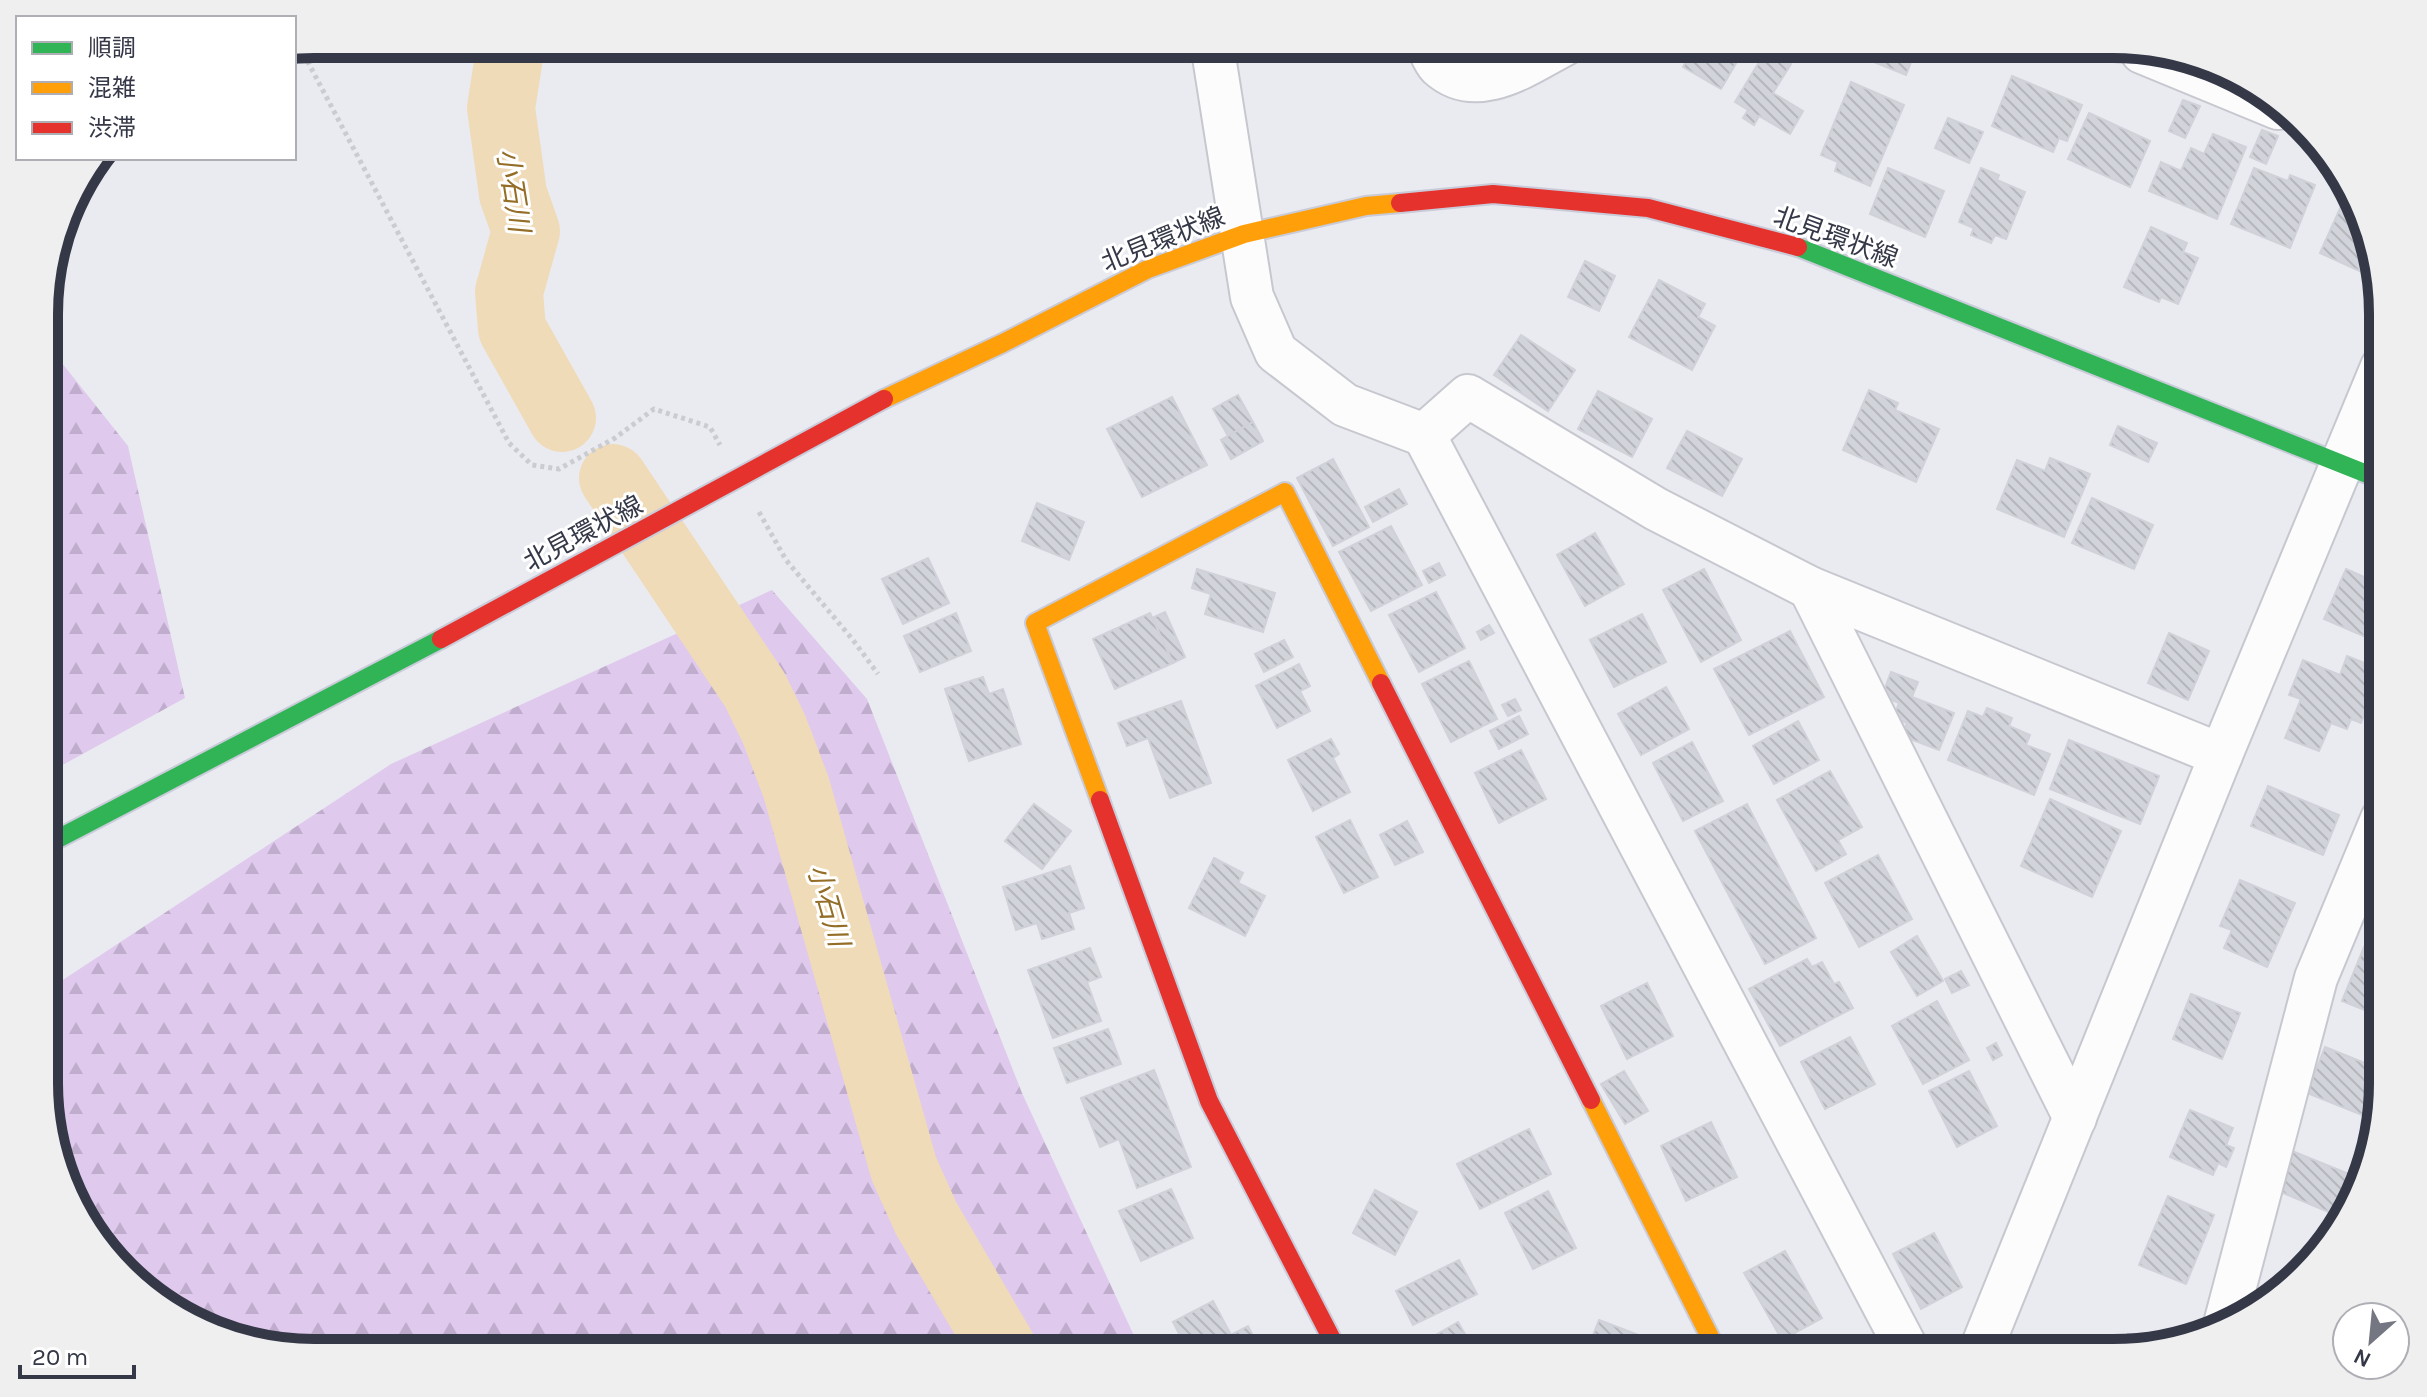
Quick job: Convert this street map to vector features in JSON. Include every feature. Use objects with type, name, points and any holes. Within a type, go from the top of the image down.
[{"type":"main road","name":"北見環状線","points":[[58,839],[441,639],[884,399],[1148,269],[1244,234],[1366,206],[1493,194],[1648,208],[1792,245],[2368,474]]},
{"type":"main road","points":[[1331,1338],[1209,1101],[1035,623],[1285,492],[1711,1338]]},
{"type":"street","points":[[1214,58],[1252,297],[1276,352],[1345,405],[1424,435],[1901,1338]]},
{"type":"street","points":[[1434,58],[1438,65],[1465,80],[1496,79],[1537,58]]},
{"type":"street","points":[[2178,67],[2244,94]]},
{"type":"street","points":[[1424,435],[1468,396],[1656,509],[1810,588],[2221,755]]},
{"type":"street","points":[[1986,1338],[2221,755],[2368,403]]},
{"type":"street","points":[[1810,588],[2075,1118]]},
{"type":"street","points":[[2233,1309],[2316,978],[2368,853]]},
{"type":"path","points":[[306,58],[509,443],[532,465],[559,469],[615,438],[654,409],[710,427],[725,454]]},
{"type":"path","points":[[756,507],[786,560],[878,674]]},
{"type":"green space","points":[[58,358],[128,446],[185,698],[58,767]]},
{"type":"green space","points":[[772,590],[867,699],[1022,1093],[1135,1339],[314,1339],[281,1337],[248,1330],[186,1305],[158,1286],[133,1264],[101,1225],[84,1196],[72,1165],[60,1116],[58,983],[391,764]]},
{"type":"building","points":[[1688,58],[1739,58],[1721,89],[1683,67]]},
{"type":"building","points":[[1762,58],[1781,58],[1791,64],[1773,93],[1803,111],[1790,134],[1759,116],[1754,125],[1743,118],[1748,110],[1735,102]]},
{"type":"building","points":[[1864,58],[1913,58],[1906,75]]},
{"type":"building","points":[[2012,76],[2082,105],[2067,141],[2059,138],[2053,152],[1992,126]]},
{"type":"building","points":[[1851,82],[1904,105],[1870,186],[1835,171],[1838,162],[1821,155]]},
{"type":"building","points":[[2183,100],[2200,106],[2185,138],[2169,131]]},
{"type":"building","points":[[2089,113],[2150,141],[2130,187],[2068,159]]},
{"type":"building","points":[[1948,118],[1983,132],[1969,163],[1935,148]]},
{"type":"building","points":[[2262,130],[2278,136],[2266,164],[2250,157]]},
{"type":"building","points":[[2213,134],[2246,147],[2217,219],[2149,191],[2161,162],[2181,171],[2191,148],[2204,154]]},
{"type":"building","points":[[1888,168],[1944,191],[1925,237],[1870,214]]},
{"type":"building","points":[[1981,168],[1999,175],[1997,180],[2025,192],[2006,239],[1995,235],[1991,243],[1971,235],[1974,228],[1959,222]]},
{"type":"building","points":[[2254,168],[2288,181],[2290,175],[2315,185],[2290,248],[2231,224]]},
{"type":"building","points":[[2343,201],[2355,232],[2365,274],[2320,253]]},
{"type":"building","points":[[2151,227],[2187,243],[2183,252],[2198,258],[2178,304],[2161,297],[2159,302],[2124,287]]},
{"type":"building","points":[[1585,261],[1615,276],[1599,311],[1568,297]]},
{"type":"building","points":[[1659,280],[1705,304],[1698,317],[1715,326],[1692,370],[1629,337]]},
{"type":"building","points":[[1521,335],[1575,370],[1548,411],[1494,375]]},
{"type":"building","points":[[1869,390],[1898,403],[1895,410],[1939,429],[1916,482],[1843,450]]},
{"type":"building","points":[[1598,391],[1652,419],[1632,457],[1578,429]]},
{"type":"building","points":[[1238,395],[1253,422],[1228,436],[1213,409]]},
{"type":"building","points":[[1172,397],[1207,465],[1142,497],[1107,429]]},
{"type":"building","points":[[1253,422],[1263,441],[1231,459],[1221,440]]},
{"type":"building","points":[[2118,426],[2157,443],[2148,462],[2110,445]]},
{"type":"building","points":[[1687,431],[1742,459],[1722,496],[1667,468]]},
{"type":"building","points":[[2050,458],[2090,474],[2064,537],[1997,509],[2017,460],[2045,471]]},
{"type":"building","points":[[1333,459],[1369,527],[1333,546],[1297,478]]},
{"type":"building","points":[[1399,489],[1407,504],[1373,522],[1365,507]]},
{"type":"building","points":[[2092,498],[2153,525],[2134,569],[2072,543]]},
{"type":"building","points":[[1037,503],[1084,522],[1069,560],[1022,541]]},
{"type":"building","points":[[1391,526],[1422,585],[1371,611],[1339,552]]},
{"type":"building","points":[[1595,533],[1624,584],[1585,606],[1557,555]]},
{"type":"building","points":[[928,558],[949,603],[903,624],[882,579]]},
{"type":"building","points":[[1439,563],[1445,575],[1429,583],[1423,571]]},
{"type":"building","points":[[1197,569],[1275,593],[1263,632],[1205,614],[1211,594],[1192,588]]},
{"type":"building","points":[[1704,569],[1741,640],[1701,662],[1663,590]]},
{"type":"building","points":[[2346,569],[2368,579],[2368,638],[2324,619]]},
{"type":"building","points":[[1436,592],[1465,648],[1419,672],[1389,615]]},
{"type":"building","points":[[1165,612],[1185,657],[1173,663],[1152,618]]},
{"type":"building","points":[[956,613],[971,651],[920,672],[904,636]]},
{"type":"building","points":[[1150,613],[1173,663],[1115,689],[1093,639]]},
{"type":"building","points":[[1642,614],[1666,662],[1614,687],[1590,640]]},
{"type":"building","points":[[1489,625],[1494,633],[1481,640],[1477,632]]},
{"type":"building","points":[[1790,631],[1824,697],[1749,735],[1714,669]]},
{"type":"building","points":[[2169,633],[2209,651],[2188,700],[2148,683]]},
{"type":"building","points":[[1284,640],[1293,657],[1264,672],[1255,654]]},
{"type":"building","points":[[2347,656],[2368,664],[2368,705],[2361,723],[2351,719],[2347,729],[2331,723],[2319,751],[2285,738],[2301,699],[2289,695],[2303,660],[2340,675]]},
{"type":"building","points":[[1469,661],[1497,719],[1451,742],[1422,684]]},
{"type":"building","points":[[1299,664],[1310,686],[1300,691],[1310,711],[1277,728],[1256,686]]},
{"type":"building","points":[[1891,672],[1918,682],[1912,697],[1954,713],[1939,750],[1902,736],[1907,723],[1893,718],[1899,703],[1882,696]]},
{"type":"building","points":[[983,677],[989,694],[1003,689],[1021,744],[969,761],[945,689]]},
{"type":"building","points":[[1666,687],[1689,729],[1641,755],[1618,714]]},
{"type":"building","points":[[1515,699],[1521,710],[1508,716],[1502,705]]},
{"type":"building","points":[[1181,701],[1211,783],[1170,798],[1148,738],[1127,746],[1118,723]]},
{"type":"building","points":[[1987,708],[2012,718],[2009,726],[2030,735],[2026,745],[2050,754],[2034,795],[1948,760],[1968,711],[1983,717]]},
{"type":"building","points":[[1519,716],[1528,734],[1499,749],[1490,731]]},
{"type":"building","points":[[1798,721],[1819,760],[1774,784],[1753,746]]},
{"type":"building","points":[[1331,739],[1339,754],[1333,758],[1350,792],[1313,811],[1288,760]]},
{"type":"building","points":[[2069,740],[2159,776],[2140,824],[2050,789]]},
{"type":"building","points":[[1692,742],[1723,801],[1683,821],[1653,763]]},
{"type":"building","points":[[1521,750],[1546,799],[1499,823],[1475,773]]},
{"type":"building","points":[[1830,771],[1862,827],[1838,840],[1846,854],[1816,871],[1777,800]]},
{"type":"building","points":[[2268,786],[2339,815],[2323,855],[2251,826]]},
{"type":"building","points":[[2050,799],[2121,831],[2092,897],[2021,866]]},
{"type":"building","points":[[1034,804],[1071,831],[1042,869],[1005,841]]},
{"type":"building","points":[[1747,804],[1816,938],[1765,964],[1695,831]]},
{"type":"building","points":[[1350,820],[1378,877],[1344,893],[1316,837]]},
{"type":"building","points":[[1407,821],[1423,852],[1395,865],[1380,835]]},
{"type":"building","points":[[1878,855],[1912,919],[1859,947],[1825,883]]},
{"type":"building","points":[[1214,858],[1243,873],[1238,883],[1265,896],[1245,936],[1189,908]]},
{"type":"building","points":[[1070,866],[1084,908],[1069,913],[1074,929],[1042,939],[1037,923],[1016,930],[1003,887]]},
{"type":"building","points":[[2240,880],[2295,903],[2267,967],[2224,948],[2232,930],[2220,926]]},
{"type":"building","points":[[1917,936],[1943,981],[1917,996],[1891,952]]},
{"type":"building","points":[[2364,947],[2368,949],[2368,1011],[2342,1001]]},
{"type":"building","points":[[1090,948],[1101,977],[1087,982],[1101,1021],[1053,1038],[1028,970]]},
{"type":"building","points":[[1807,959],[1812,967],[1822,962],[1834,984],[1839,982],[1853,1008],[1780,1046],[1749,989]]},
{"type":"building","points":[[1961,971],[1969,985],[1952,993],[1945,979]]},
{"type":"building","points":[[1647,983],[1673,1036],[1627,1059],[1601,1006]]},
{"type":"building","points":[[2191,994],[2240,1013],[2222,1059],[2173,1039]]},
{"type":"building","points":[[1937,1001],[1969,1060],[1923,1084],[1892,1026]]},
{"type":"building","points":[[1108,1029],[1121,1064],[1067,1083],[1054,1048]]},
{"type":"building","points":[[1850,1037],[1875,1084],[1825,1109],[1801,1062]]},
{"type":"building","points":[[1996,1043],[2002,1055],[1993,1060],[1987,1048]]},
{"type":"building","points":[[2325,1047],[2368,1064],[2366,1117],[2307,1093]]},
{"type":"building","points":[[1154,1070],[1191,1167],[1137,1188],[1119,1139],[1100,1147],[1081,1098]]},
{"type":"building","points":[[1624,1071],[1648,1111],[1625,1124],[1601,1084]]},
{"type":"building","points":[[1969,1071],[1997,1126],[1957,1147],[1929,1091]]},
{"type":"building","points":[[2190,1110],[2233,1128],[2226,1145],[2234,1148],[2226,1167],[2218,1163],[2213,1175],[2170,1157]]},
{"type":"building","points":[[1711,1122],[1737,1177],[1686,1201],[1661,1146]]},
{"type":"building","points":[[1529,1129],[1551,1174],[1480,1209],[1457,1164]]},
{"type":"building","points":[[2292,1151],[2351,1175],[2333,1214],[2276,1190]]},
{"type":"building","points":[[1171,1189],[1193,1238],[1141,1261],[1119,1211]]},
{"type":"building","points":[[1375,1190],[1417,1212],[1395,1255],[1353,1233]]},
{"type":"building","points":[[1548,1191],[1576,1248],[1533,1269],[1505,1213]]},
{"type":"building","points":[[2168,1196],[2214,1215],[2186,1284],[2139,1265]]},
{"type":"building","points":[[1934,1233],[1962,1287],[1921,1309],[1893,1254]]},
{"type":"building","points":[[1785,1251],[1822,1318],[1781,1338],[1744,1273]]},
{"type":"building","points":[[1459,1260],[1477,1294],[1413,1325],[1396,1291]]},
{"type":"building","points":[[1213,1301],[1231,1335],[1248,1326],[1254,1338],[1182,1339],[1173,1322]]},
{"type":"building","points":[[1599,1320],[1647,1338],[1592,1338]]},
{"type":"building","points":[[1458,1322],[1468,1338],[1430,1338]]},
{"type":"waterway","name":"小石川","points":[[509,58],[501,108],[513,194],[526,231],[509,292],[512,329],[562,418]]},
{"type":"waterway","name":"小石川","points":[[613,478],[755,690],[774,729],[796,787],[904,1169],[926,1218],[997,1339]]},
{"type":"traffic: fast","points":[[1798,247],[2368,474]]},
{"type":"traffic: fast","points":[[58,839],[441,639]]},
{"type":"traffic: slow","points":[[884,399],[1148,269],[1244,234],[1366,206],[1400,203]]},
{"type":"traffic: slow","points":[[1100,800],[1035,623],[1285,492],[1381,683]]},
{"type":"traffic: slow","points":[[1591,1100],[1711,1338]]},
{"type":"traffic: jam","points":[[1400,203],[1493,194],[1648,208],[1798,247]]},
{"type":"traffic: jam","points":[[441,639],[884,399]]},
{"type":"traffic: jam","points":[[1381,683],[1591,1100]]},
{"type":"traffic: jam","points":[[1100,800],[1209,1101],[1331,1338]]}]
